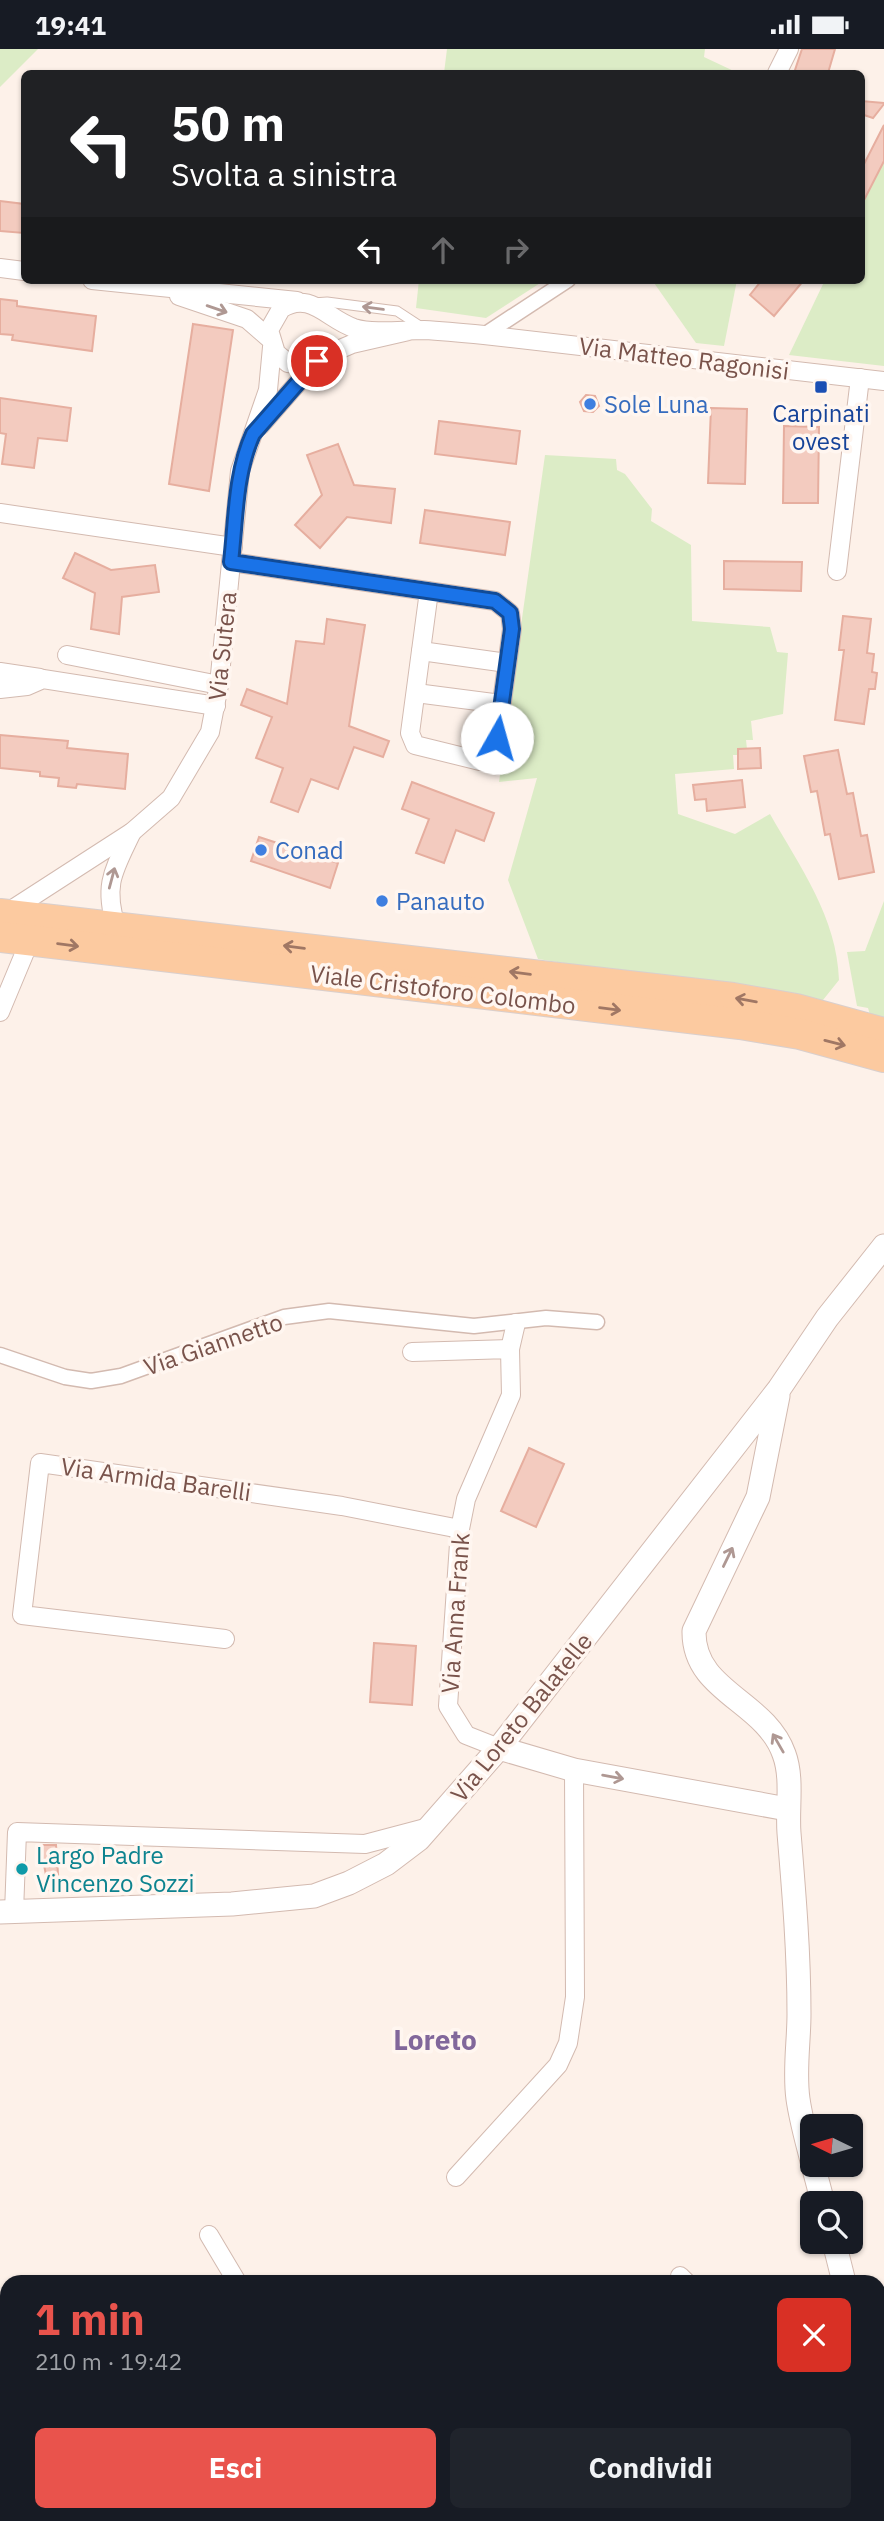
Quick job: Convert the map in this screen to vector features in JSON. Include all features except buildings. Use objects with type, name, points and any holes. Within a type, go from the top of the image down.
[{"type":"main road","name":"Viale Cristoforo Colombo","points":[[1,922],[116,926],[733,998],[796,1009],[884,1033]]},
{"type":"main road","name":"Viale Cristoforo Colombo","points":[[1,922],[30,940],[740,1024],[800,1034],[884,1057]]},
{"type":"street","points":[[778,70],[789,49]]},
{"type":"street","points":[[0,268],[21,271]]},
{"type":"street","points":[[122,284],[159,289],[215,291],[315,306],[358,329],[484,335],[562,284]]},
{"type":"street","points":[[159,289],[247,319],[288,362],[303,365],[352,344],[420,330]]},
{"type":"street","points":[[271,342],[271,322],[281,309],[315,306]]},
{"type":"street","points":[[253,434],[331,343],[333,333],[315,306]]},
{"type":"street","name":"Via Matteo Ragonisi","points":[[484,335],[884,381]]},
{"type":"street","name":"Via Sutera","points":[[132,832],[171,798],[210,732],[219,685],[240,471],[268,390],[271,342]]},
{"type":"street","points":[[837,571],[860,378]]},
{"type":"street","points":[[0,513],[495,601],[510,613],[512,629],[497,738],[490,755],[480,761],[415,745],[410,733],[429,591]]},
{"type":"street","points":[[421,651],[507,663]]},
{"type":"street","points":[[67,655],[219,685]]},
{"type":"street","points":[[0,672],[216,706]]},
{"type":"street","points":[[0,689],[27,686],[43,678]]},
{"type":"street","points":[[416,693],[501,704]]},
{"type":"street","points":[[1,922],[132,832]]},
{"type":"street","points":[[116,926],[108,901],[110,877],[132,832]]},
{"type":"street","points":[[0,1012],[30,940]]},
{"type":"street","name":"Via Loreto Balatelle","points":[[7,1912],[232,1905],[314,1896],[349,1883],[386,1864],[433,1826],[499,1748],[779,1389],[827,1318],[884,1246]]},
{"type":"street","name":"Via Giannetto","points":[[0,1355],[65,1377],[91,1381],[121,1376],[284,1317],[329,1311],[474,1326],[546,1318],[597,1322]]},
{"type":"street","name":"Via Anna Frank","points":[[516,1323],[510,1349],[511,1395],[466,1499],[460,1529],[448,1706],[466,1735],[499,1748],[574,1770],[787,1809]]},
{"type":"street","points":[[412,1352],[510,1349]]},
{"type":"street","points":[[779,1389],[758,1497],[694,1631],[694,1645],[697,1660],[708,1674],[771,1730],[784,1753],[789,1773],[787,1809],[796,1919],[798,2099],[801,2114]]},
{"type":"street","name":"Via Armida Barelli","points":[[225,1639],[22,1615],[40,1463],[342,1506],[460,1529]]},
{"type":"street","points":[[456,2177],[558,2064],[568,2043],[575,1997],[574,1770]]},
{"type":"street","points":[[7,1912],[17,1832],[365,1844],[433,1826]]},
{"type":"street","points":[[209,2235],[233,2275]]},
{"type":"street","points":[[837,2254],[842,2275]]},
{"type":"green space","points":[[0,49],[38,49],[0,87]]},
{"type":"green space","points":[[447,49],[705,49],[704,57],[732,70],[444,70]]},
{"type":"green space","points":[[884,161],[884,366],[789,355],[823,284],[865,284],[865,198]]},
{"type":"green space","points":[[419,284],[539,284],[486,318],[416,308]]},
{"type":"green space","points":[[655,284],[736,284],[724,346],[696,343]]},
{"type":"green space","points":[[545,455],[616,459],[617,470],[625,474],[652,509],[651,521],[691,545],[692,621],[770,627],[777,652],[788,653],[783,714],[751,721],[753,740],[746,740],[747,749],[738,749],[738,755],[733,755],[734,769],[675,774],[678,814],[735,834],[770,814],[815,893],[832,935],[839,980],[823,1000],[814,1002],[538,959],[508,880],[537,778],[499,782]]},
{"type":"green space","points":[[884,901],[884,1022],[871,1018],[868,1008],[857,1006],[847,952],[865,951]]},
{"type":"place","name":"Carpinati ovest","points":[[821,387]]},
{"type":"place","name":"Sole Luna","points":[[590,404]]},
{"type":"place","name":"Conad","points":[[261,850]]},
{"type":"place","name":"Panauto","points":[[382,901]]},
{"type":"place","name":"Largo Padre Vincenzo Sozzi","points":[[22,1869]]},
{"type":"district","name":"Loreto","points":[[435,2039]]},
{"type":"route","points":[[317,361],[253,434],[240,471],[231,562],[495,601],[510,613],[512,629],[497,738]]}]
